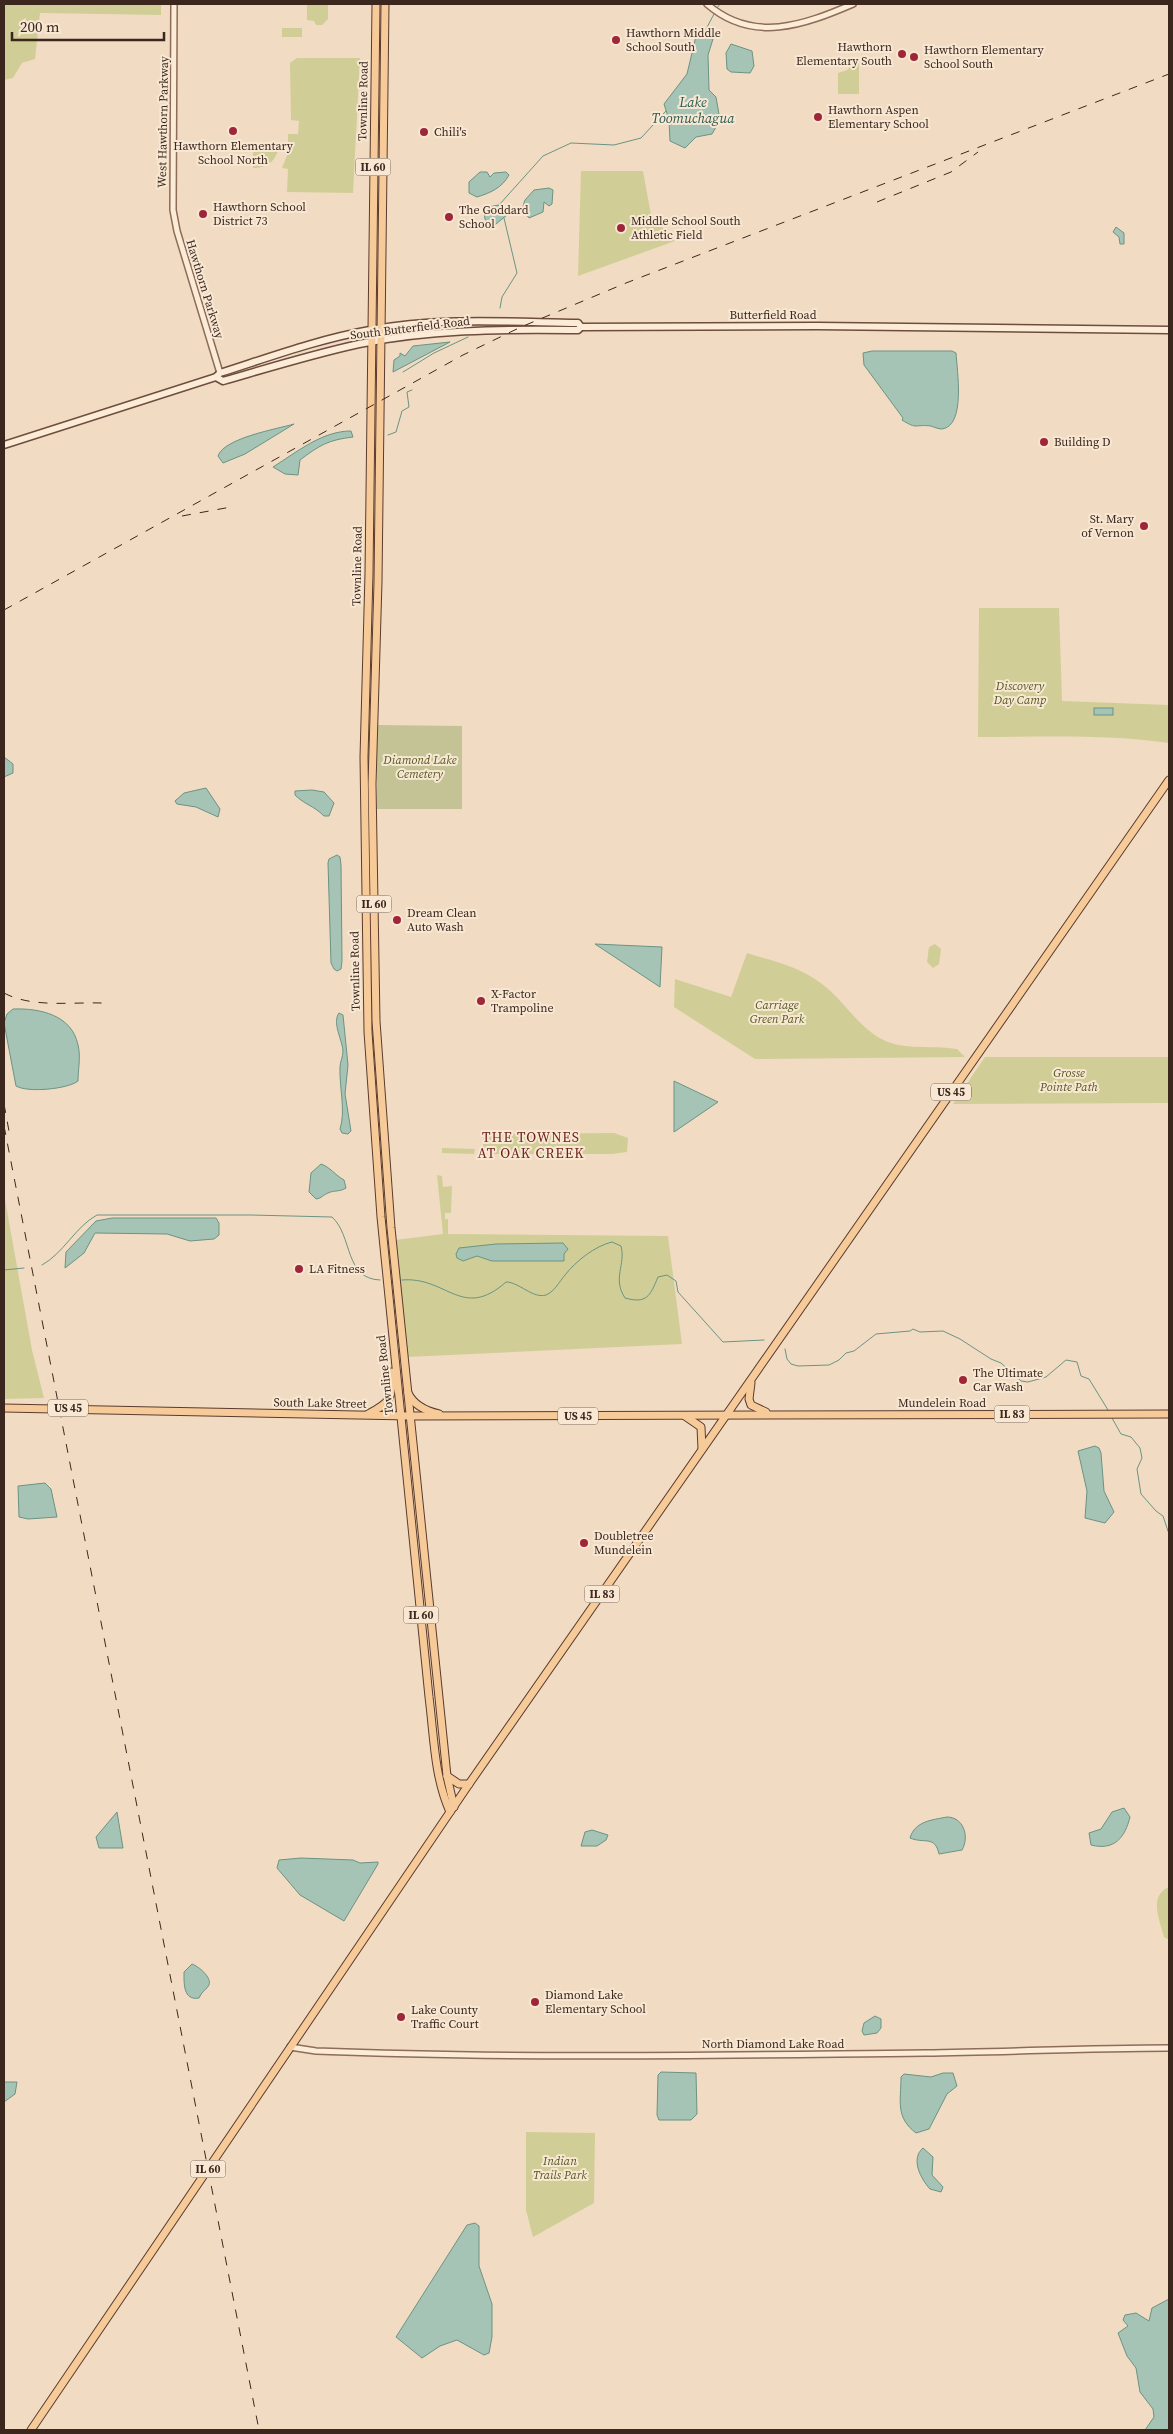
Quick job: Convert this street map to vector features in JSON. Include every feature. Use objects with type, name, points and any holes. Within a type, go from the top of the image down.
[{"type":"main road","name":"Townline Road","points":[[376,4],[369,574],[364,784],[368,1032],[381,1217],[437,1767],[442,1794],[452,1809]]},
{"type":"main road","name":"Townline Road","points":[[385,4],[378,582],[372,784],[376,1002],[384,1151],[406,1388],[446,1776],[452,1809]]},
{"type":"main road","name":"Butterfield Road","points":[[380,329],[436,322],[477,321],[578,323],[580,327],[778,326],[1169,330]]},
{"type":"main road","name":"South Butterfield Road","points":[[218,375],[223,380],[371,342],[454,332],[502,329],[578,330],[580,327]]},
{"type":"main road","name":"South Butterfield Road","points":[[4,445],[316,342],[380,329]]},
{"type":"main road","name":"US 45","points":[[726,1415],[1169,780]]},
{"type":"main road","points":[[366,1415],[386,1404],[391,1397],[394,1352]]},
{"type":"main road","points":[[751,1380],[749,1399],[752,1405],[771,1414]]},
{"type":"main road","points":[[406,1388],[414,1402],[421,1407],[449,1416]]},
{"type":"main road","name":"South Lake Street","points":[[4,1408],[400,1416],[726,1415]]},
{"type":"main road","name":"Mundelein Road","points":[[726,1415],[1169,1414]]},
{"type":"main road","points":[[683,1415],[701,1427],[702,1450]]},
{"type":"main road","name":"IL 83","points":[[452,1809],[726,1415]]},
{"type":"main road","points":[[446,1776],[459,1784],[469,1784]]},
{"type":"main road","name":"IL 60","points":[[31,2430],[452,1809]]},
{"type":"street","name":"West Hawthorn Parkway","points":[[173,210],[174,4]]},
{"type":"street","points":[[709,6],[718,12],[749,25],[778,28],[812,20],[853,4]]},
{"type":"street","name":"Hawthorn Parkway","points":[[173,210],[177,231],[218,375]]},
{"type":"street","name":"North Diamond Lake Road","points":[[290,2047],[316,2051],[514,2056],[801,2055],[1060,2048],[1169,2048]]},
{"type":"green space","points":[[4,4],[161,4],[161,15],[40,13],[35,59],[22,63],[13,78],[4,80]]},
{"type":"green space","points":[[307,4],[328,4],[328,19],[322,25],[316,25],[314,21],[307,20]]},
{"type":"green space","points":[[282,28],[302,28],[302,37],[282,37]]},
{"type":"green space","points":[[297,58],[360,58],[353,193],[287,192],[288,169],[282,168],[288,153],[288,134],[298,134],[299,121],[291,120],[290,63]]},
{"type":"green space","points":[[854,63],[859,63],[859,94],[838,94],[838,73],[847,70]]},
{"type":"green space","points":[[260,144],[280,145],[274,159],[268,165],[253,168],[253,150]]},
{"type":"green space","name":"Middle School South Athletic Field","points":[[581,171],[643,171],[651,215],[675,241],[578,276]]},
{"type":"green space","name":"Discovery Day Camp","points":[[979,608],[1059,608],[1062,701],[1169,705],[1169,743],[1098,737],[978,737]]},
{"type":"green space","name":"Diamond Lake Cemetery","points":[[377,725],[462,726],[462,809],[377,809]]},
{"type":"green space","points":[[935,944],[941,949],[939,964],[933,968],[927,962],[929,947]]},
{"type":"green space","name":"Carriage Green Park","points":[[747,953],[786,965],[813,978],[830,991],[869,1031],[888,1042],[913,1047],[957,1049],[965,1057],[755,1059],[674,1007],[675,979],[731,997]]},
{"type":"green space","name":"Grosse Pointe Path","points":[[985,1057],[1169,1057],[1169,1103],[953,1104]]},
{"type":"green space","points":[[614,1133],[628,1138],[627,1152],[612,1154],[495,1154],[483,1150],[483,1137],[494,1134]]},
{"type":"green space","points":[[442,1148],[475,1149],[474,1154],[442,1153]]},
{"type":"green space","points":[[437,1175],[442,1176],[443,1187],[452,1186],[451,1213],[445,1213],[445,1219],[448,1219],[448,1234],[668,1236],[682,1344],[407,1357],[395,1240],[443,1234]]},
{"type":"green space","points":[[4,1194],[32,1350],[44,1398],[4,1399]]},
{"type":"green space","points":[[1169,1887],[1169,1940],[1164,1937],[1158,1916],[1157,1902],[1163,1891]]},
{"type":"green space","name":"Indian Trails Park","points":[[526,2132],[595,2133],[594,2203],[533,2237],[526,2210]]},
{"type":"water","name":"Lake Toomuchagua","points":[[696,36],[713,39],[708,55],[709,90],[716,97],[720,120],[712,134],[696,137],[685,148],[670,141],[669,120],[664,104],[687,74]]},
{"type":"water","points":[[731,44],[752,51],[754,66],[750,73],[731,72],[727,69],[726,53]]},
{"type":"water","points":[[480,172],[487,172],[490,177],[494,173],[506,172],[509,175],[495,189],[477,197],[469,193],[469,182]]},
{"type":"water","points":[[549,188],[553,190],[552,204],[549,206],[544,202],[543,212],[529,218],[522,209],[525,200],[534,190]]},
{"type":"water","points":[[499,205],[507,215],[491,228],[485,219],[484,212],[488,207]]},
{"type":"water","points":[[1116,227],[1124,233],[1124,244],[1120,244],[1119,237],[1113,232]]},
{"type":"water","points":[[450,342],[393,372],[394,360],[400,356],[400,353],[405,356],[413,346]]},
{"type":"water","points":[[872,351],[952,351],[956,353],[958,396],[957,408],[950,426],[941,429],[931,426],[914,426],[902,420],[903,418],[864,365],[863,353]]},
{"type":"water","points":[[294,424],[245,454],[223,463],[218,456],[222,450],[240,439]]},
{"type":"water","points":[[351,431],[353,437],[325,444],[300,460],[298,475],[285,474],[273,467],[320,438]]},
{"type":"water","points":[[1094,708],[1113,708],[1113,715],[1094,715]]},
{"type":"water","points":[[4,757],[13,764],[13,773],[4,777]]},
{"type":"water","points":[[206,788],[220,809],[218,817],[196,807],[177,804],[175,801],[184,793]]},
{"type":"water","points":[[312,790],[324,792],[334,803],[329,816],[324,816],[295,795],[295,791]]},
{"type":"water","points":[[337,855],[340,857],[341,865],[342,961],[341,969],[337,971],[331,963],[328,863],[329,859]]},
{"type":"water","points":[[595,944],[662,947],[660,987]]},
{"type":"water","points":[[13,1009],[44,1012],[62,1020],[69,1027],[75,1035],[79,1049],[78,1081],[66,1086],[38,1090],[16,1086],[4,1023],[7,1014]]},
{"type":"water","points":[[339,1013],[343,1015],[348,1065],[345,1094],[351,1131],[348,1134],[342,1133],[340,1129],[342,1106],[340,1067],[343,1051],[337,1026]]},
{"type":"water","points":[[674,1081],[718,1102],[674,1132]]},
{"type":"water","points":[[321,1164],[344,1180],[346,1188],[330,1192],[316,1199],[309,1192],[311,1173]]},
{"type":"water","points":[[112,1218],[216,1218],[219,1223],[219,1235],[214,1239],[190,1241],[167,1234],[95,1233],[84,1253],[65,1268],[66,1252],[96,1221]]},
{"type":"water","points":[[563,1243],[568,1249],[564,1254],[564,1261],[492,1261],[477,1256],[463,1261],[457,1258],[456,1254],[459,1248],[496,1244]]},
{"type":"water","points":[[1095,1446],[1099,1448],[1101,1453],[1104,1491],[1114,1512],[1105,1523],[1085,1518],[1087,1491],[1078,1451]]},
{"type":"water","points":[[45,1483],[51,1489],[57,1517],[28,1519],[19,1517],[18,1486]]},
{"type":"water","points":[[1124,1808],[1130,1817],[1125,1831],[1118,1841],[1107,1846],[1091,1845],[1089,1833],[1101,1829],[1112,1812]]},
{"type":"water","points":[[117,1812],[123,1848],[99,1848],[96,1837]]},
{"type":"water","points":[[947,1817],[957,1820],[964,1828],[965,1839],[962,1850],[939,1854],[935,1844],[932,1842],[910,1838],[912,1832],[925,1822]]},
{"type":"water","points":[[592,1830],[608,1835],[606,1840],[597,1846],[581,1846],[585,1832]]},
{"type":"water","points":[[301,1858],[353,1860],[360,1863],[378,1862],[378,1864],[344,1921],[300,1895],[277,1868],[279,1860]]},
{"type":"water","points":[[192,1964],[204,1972],[209,1982],[209,1985],[199,1998],[190,1997],[185,1986],[184,1972]]},
{"type":"water","points":[[875,2016],[881,2019],[881,2028],[877,2033],[864,2035],[862,2031],[864,2023]]},
{"type":"water","points":[[661,2072],[696,2073],[697,2114],[691,2120],[659,2120],[657,2115],[658,2075]]},
{"type":"water","points":[[943,2073],[953,2073],[957,2086],[947,2094],[929,2129],[916,2133],[909,2127],[902,2115],[900,2101],[901,2077],[904,2074],[931,2077]]},
{"type":"water","points":[[4,2082],[17,2082],[15,2094],[4,2102]]},
{"type":"water","points":[[923,2148],[933,2157],[932,2175],[943,2187],[941,2192],[930,2189],[920,2175],[917,2158]]},
{"type":"water","points":[[475,2223],[479,2226],[479,2266],[492,2304],[492,2337],[489,2353],[484,2355],[457,2340],[440,2346],[422,2358],[396,2337],[467,2225]]},
{"type":"water","points":[[1169,2299],[1169,2430],[1145,2430],[1154,2417],[1153,2409],[1140,2392],[1136,2368],[1127,2356],[1118,2333],[1128,2326],[1123,2320],[1125,2315],[1136,2313],[1149,2321],[1152,2308]]},
{"type":"waterway","points":[[717,8],[720,4]]},
{"type":"waterway","points":[[702,37],[715,12]]},
{"type":"waterway","points":[[499,205],[543,156],[571,143],[614,145],[641,138],[666,111]]},
{"type":"waterway","points":[[500,308],[502,297],[517,273],[504,218]]},
{"type":"waterway","points":[[403,372],[434,353],[468,337]]},
{"type":"waterway","points":[[388,435],[396,432],[402,411],[409,407],[407,392],[412,390]]},
{"type":"waterway","points":[[42,1265],[57,1254],[82,1226],[97,1215],[332,1217],[339,1225],[350,1255],[360,1272],[368,1278],[380,1280]]},
{"type":"waterway","points":[[402,1280],[431,1284],[454,1294],[478,1298],[491,1293],[506,1282],[541,1296],[554,1289],[580,1259],[599,1247],[612,1242],[621,1246],[622,1259],[619,1278],[621,1291],[625,1298],[638,1300],[647,1297],[658,1277],[667,1275],[676,1281],[678,1292],[723,1342],[764,1340]]},
{"type":"waterway","points":[[4,1270],[24,1268]]},
{"type":"waterway","points":[[785,1349],[787,1359],[791,1364],[798,1366],[829,1365],[839,1360],[846,1353],[854,1351],[876,1334],[910,1331],[913,1329],[920,1332],[943,1331],[1001,1363],[1021,1381],[1028,1382],[1046,1377],[1066,1360],[1077,1362],[1081,1376],[1089,1379],[1108,1410]]},
{"type":"waterway","points":[[1112,1418],[1121,1434],[1131,1437],[1140,1448],[1142,1458],[1137,1469],[1141,1494],[1163,1516],[1169,1534]]},
{"type":"railway","points":[[4,610],[463,355],[521,327],[626,283],[1169,74]]},
{"type":"railway","points":[[877,202],[951,172],[978,152]]},
{"type":"railway","points":[[182,516],[231,507]]},
{"type":"railway","points":[[4,993],[27,1001],[102,1003]]},
{"type":"railway","points":[[4,1104],[9,1131]]},
{"type":"railway","points":[[4,1126],[259,2430]]},
{"type":"place","name":"Hawthorn Middle School South","points":[[616,40]]},
{"type":"place","name":"Hawthorn Elementary South","points":[[902,54]]},
{"type":"place","name":"Hawthorn Elementary School South","points":[[914,57]]},
{"type":"place","name":"Hawthorn Aspen Elementary School","points":[[818,117]]},
{"type":"place","name":"Hawthorn Elementary School North","points":[[233,131]]},
{"type":"place","name":"Chili's","points":[[424,132]]},
{"type":"place","name":"Hawthorn School District 73","points":[[203,214]]},
{"type":"place","name":"The Goddard School","points":[[449,217]]},
{"type":"place","name":"Middle School South Athletic Field","points":[[621,228]]},
{"type":"place","name":"Building D","points":[[1044,442]]},
{"type":"place","name":"St. Mary of Vernon","points":[[1144,526]]},
{"type":"place","name":"Dream Clean Auto Wash","points":[[397,920]]},
{"type":"place","name":"X-Factor Trampoline","points":[[481,1001]]},
{"type":"place","name":"LA Fitness","points":[[299,1269]]},
{"type":"place","name":"The Ultimate Car Wash","points":[[963,1380]]},
{"type":"place","name":"Doubletree Mundelein","points":[[584,1543]]},
{"type":"place","name":"Diamond Lake Elementary School","points":[[535,2002]]},
{"type":"place","name":"Lake County Traffic Court","points":[[401,2017]]},
{"type":"district","name":"THE TOWNES AT OAK CREEK","points":[[531,1146]]}]
